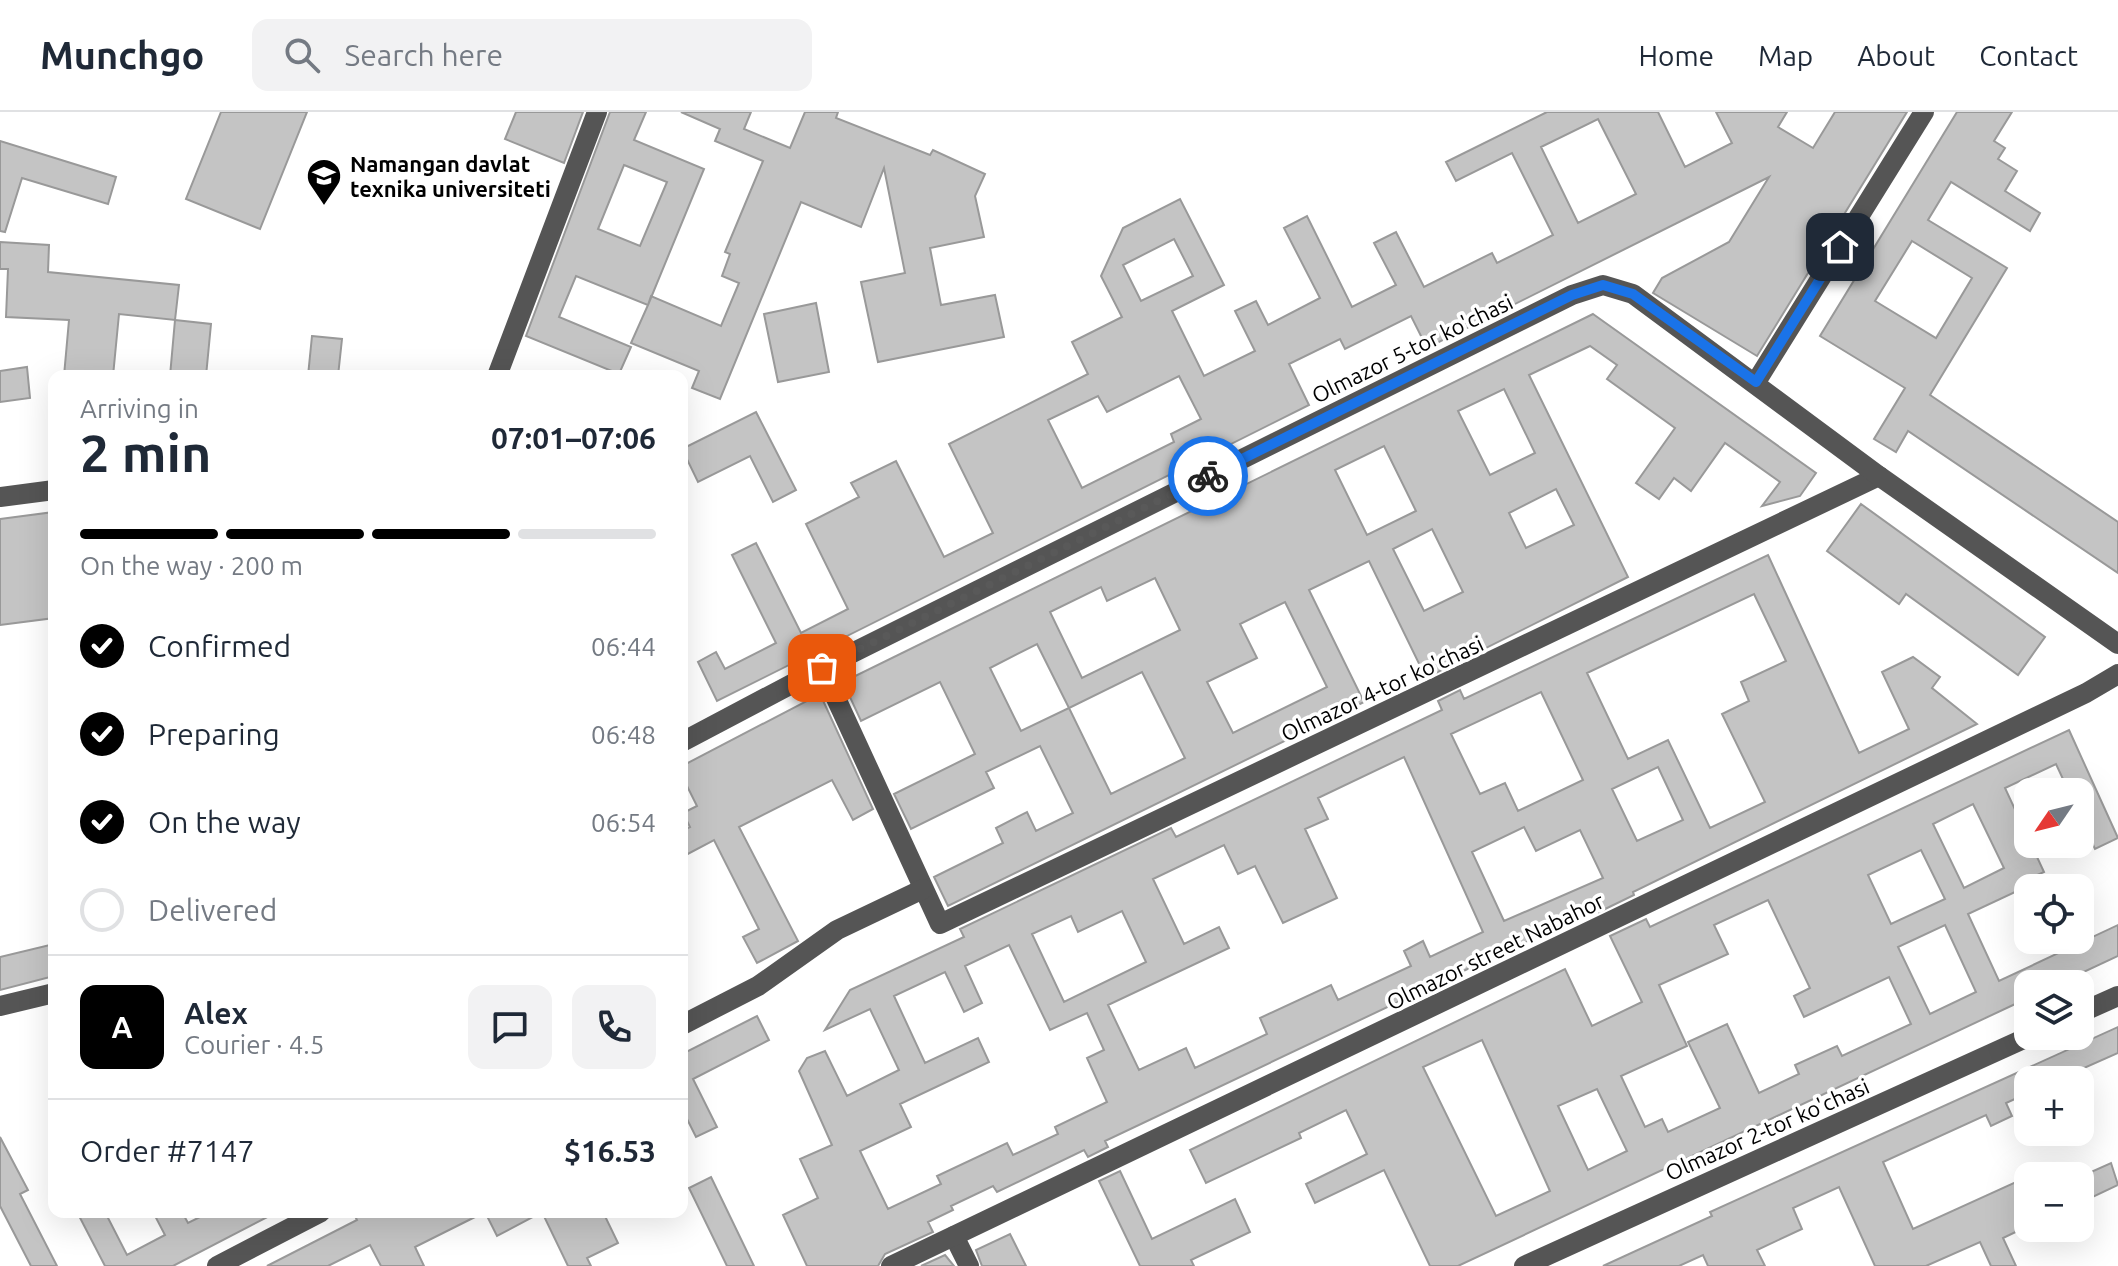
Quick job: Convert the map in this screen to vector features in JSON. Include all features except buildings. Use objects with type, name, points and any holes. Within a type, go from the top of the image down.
[{"type":"street","points":[[499,370],[597,112]]},
{"type":"street","points":[[1756,382],[1924,112]]},
{"type":"street","name":"Olmazor 5-tor ko'chasi","points":[[688,739],[822,668],[1572,295],[1603,285],[1633,294],[1756,382],[1879,476],[2118,644]]},
{"type":"street","name":"Olmazor 4-tor ko'chasi","points":[[822,668],[940,924],[1879,476]]},
{"type":"street","points":[[0,497],[48,491]]},
{"type":"street","name":"Olmazor street Nabahor","points":[[891,1266],[2086,693],[2118,674]]},
{"type":"street","points":[[688,1022],[758,986],[837,930],[923,889]]},
{"type":"street","points":[[0,1006],[48,994]]},
{"type":"street","points":[[2094,1007],[2118,996]]},
{"type":"street","name":"Olmazor 2-tor ko'chasi","points":[[1524,1266],[2014,1043]]},
{"type":"street","points":[[217,1266],[309,1218]]},
{"type":"street","points":[[954,1236],[969,1266]]},
{"type":"way so far","points":[[822,668],[1208,476]]},
{"type":"place","name":"Namangan davlat texnika universiteti","points":[[324,207]]},
{"type":"route","points":[[1208,476],[1572,295],[1603,285],[1633,294],[1756,382],[1840,247]]}]
